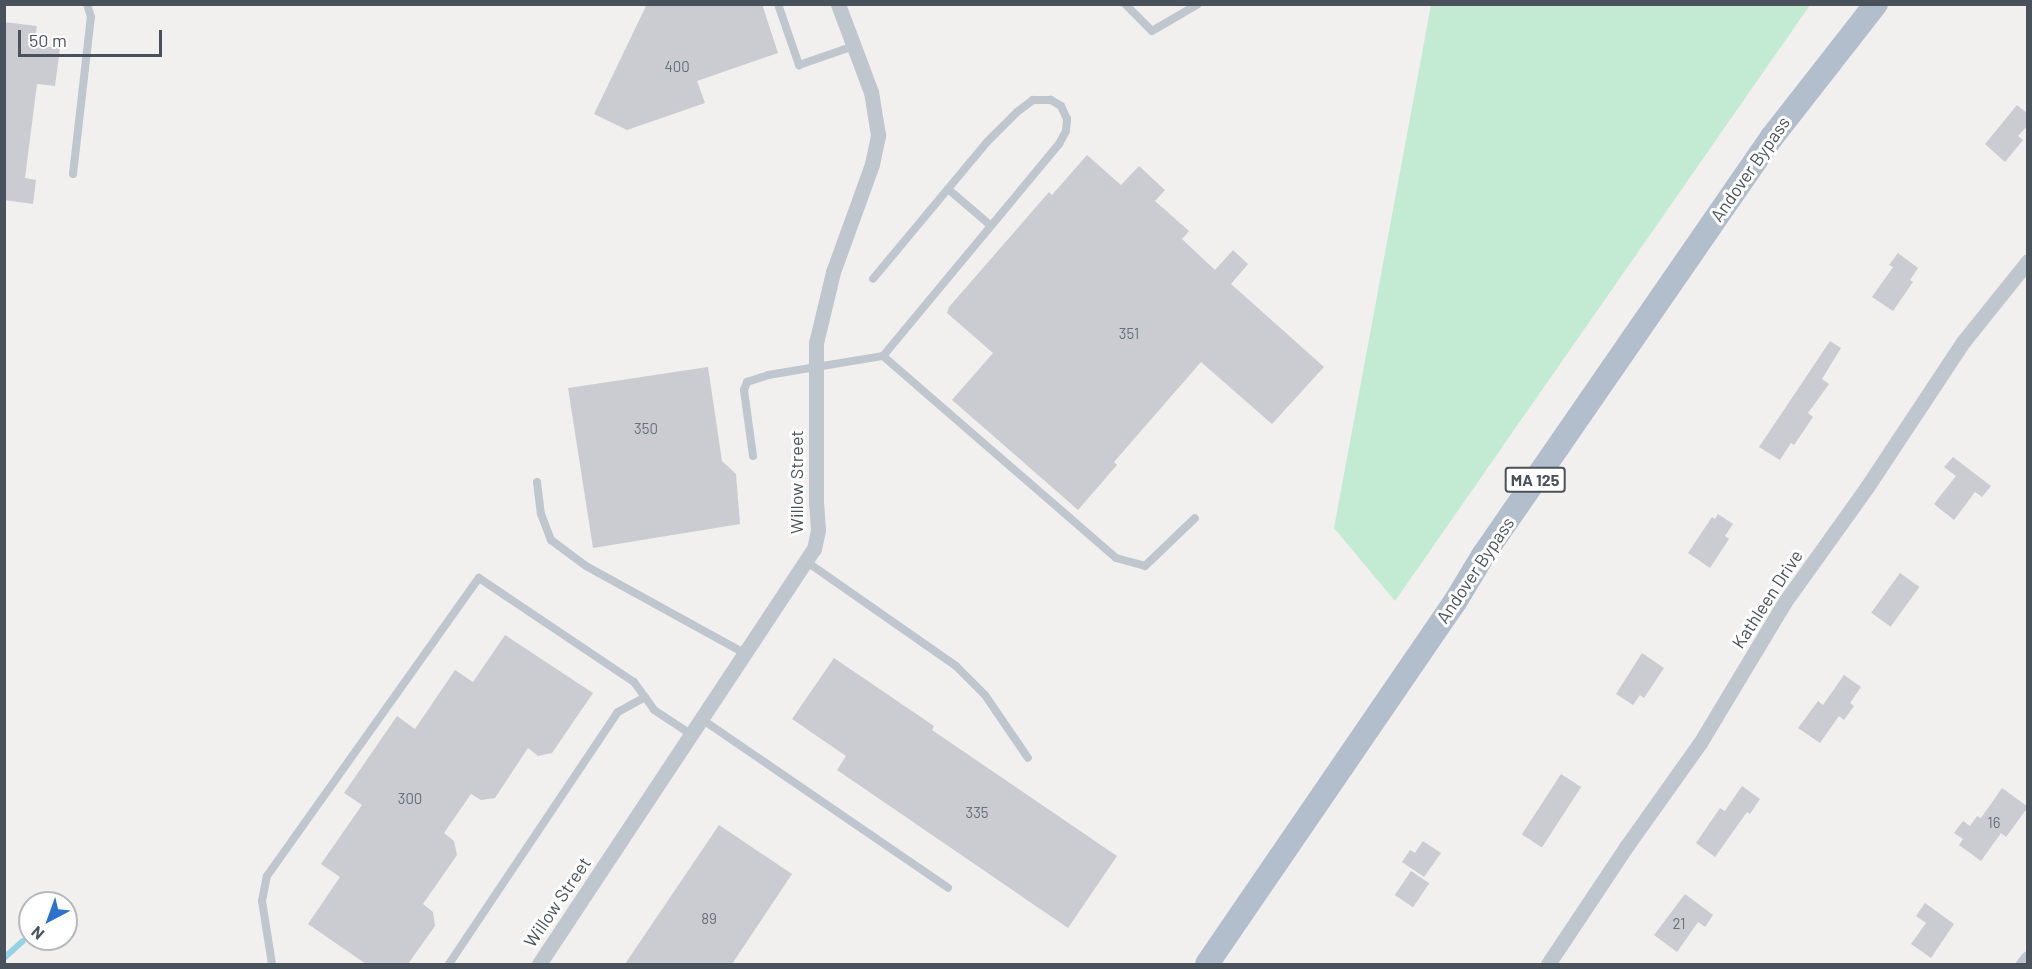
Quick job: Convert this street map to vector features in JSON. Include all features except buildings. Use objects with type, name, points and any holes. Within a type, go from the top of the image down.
[{"type":"main road","name":"Andover Bypass","points":[[1207,964],[1455,602],[1484,554],[1765,146],[1806,90],[1876,4]]},
{"type":"street","name":"Willow Street","points":[[539,964],[814,549],[818,530],[816,343],[832,272],[872,164],[878,135],[871,92],[838,4]]},
{"type":"street","name":"Kathleen Drive","points":[[1548,964],[1700,743],[1784,603],[1867,487],[1963,342],[2028,261]]},
{"type":"street","points":[[2023,964],[2028,958]]},
{"type":"lane","points":[[73,174],[91,17],[87,4]]},
{"type":"lane","points":[[778,4],[799,65],[854,46]]},
{"type":"lane","points":[[1125,4],[1152,31],[1198,4]]},
{"type":"lane","points":[[753,456],[744,390],[747,382],[768,375],[883,356],[1059,144],[1066,131],[1067,119],[1061,106],[1051,100],[1033,100],[987,142],[873,279]]},
{"type":"lane","points":[[948,189],[990,225]]},
{"type":"lane","points":[[883,356],[1116,558],[1145,566],[1195,518]]},
{"type":"lane","points":[[537,482],[541,514],[551,540],[586,566],[746,654]]},
{"type":"lane","points":[[807,562],[956,666],[985,695],[1028,758]]},
{"type":"lane","points":[[272,964],[262,900],[267,876],[479,578],[634,682],[654,710],[692,735]]},
{"type":"lane","points":[[449,964],[618,712],[645,697]]},
{"type":"lane","points":[[702,720],[948,888]]},
{"type":"green space","points":[[1431,5],[1810,5],[1395,601],[1334,528]]},
{"type":"waterway","points":[[4,958],[18,945]]}]
